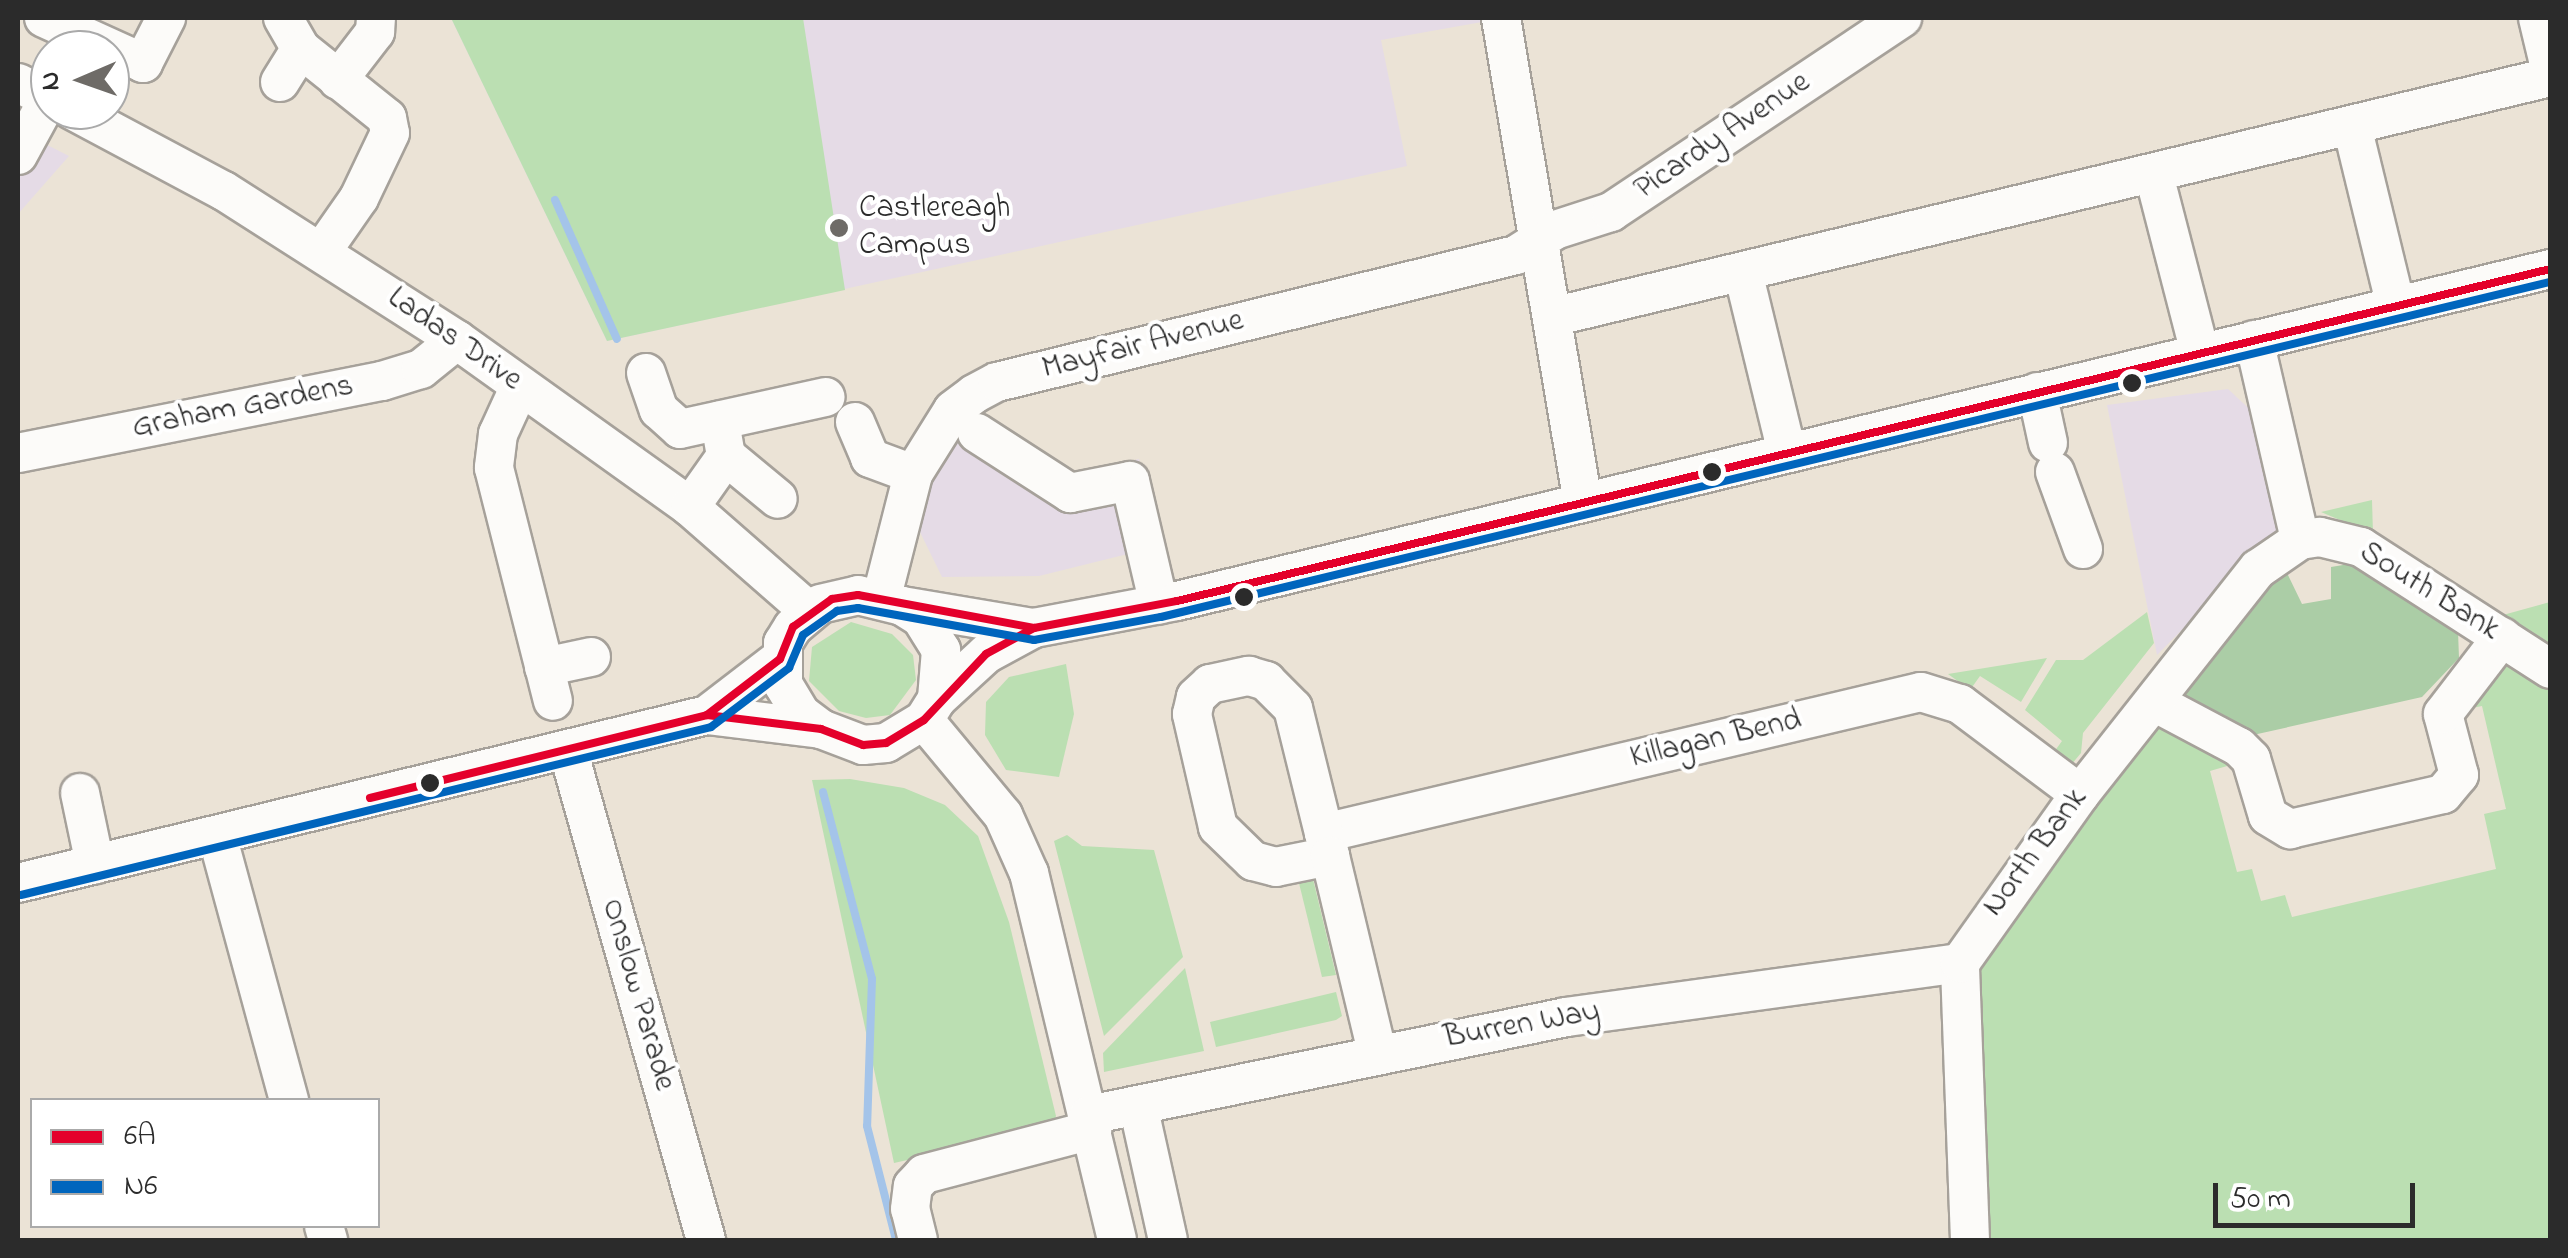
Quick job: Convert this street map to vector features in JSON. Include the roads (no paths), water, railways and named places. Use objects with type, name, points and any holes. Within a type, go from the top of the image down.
[{"type":"street","points":[[44,18],[143,63],[166,18]]},
{"type":"street","points":[[338,80],[375,32],[376,18]]},
{"type":"street","points":[[1501,18],[1583,501]]},
{"type":"street","name":"Picardy Avenue","points":[[1538,244],[1554,230],[1611,212],[1902,18]]},
{"type":"street","points":[[2538,18],[2550,68]]},
{"type":"street","points":[[292,33],[338,80],[387,118],[390,133],[359,198],[322,250]]},
{"type":"street","points":[[280,82],[292,33]]},
{"type":"street","points":[[1552,317],[2550,77]]},
{"type":"street","points":[[2352,126],[2396,306]]},
{"type":"street","points":[[18,154],[32,130]]},
{"type":"street","name":"Ladas Drive","points":[[108,130],[322,250],[457,340],[690,508],[809,611]]},
{"type":"street","points":[[2154,175],[2200,353]]},
{"type":"street","name":"Mayfair Avenue","points":[[892,603],[913,474],[965,422],[997,382],[1516,256],[1538,244]]},
{"type":"street","points":[[18,883],[707,715],[821,730],[863,746],[886,744],[931,710],[986,654],[1034,628],[1159,604],[2550,269]]},
{"type":"street","points":[[1743,272],[1787,453]]},
{"type":"street","name":"Graham Gardens","points":[[18,453],[382,381],[422,369],[457,340]]},
{"type":"street","points":[[2254,340],[2300,540]]},
{"type":"street","points":[[646,373],[659,410],[680,429],[723,439],[778,499]]},
{"type":"street","points":[[520,386],[498,434],[494,468],[549,684],[591,658]]},
{"type":"street","points":[[2037,392],[2052,458],[2083,549]]},
{"type":"street","points":[[690,508],[723,439],[826,397]]},
{"type":"street","points":[[855,422],[870,458],[913,474]]},
{"type":"street","points":[[965,422],[1070,492],[1130,480],[1159,604]]},
{"type":"street","name":"South Bank","points":[[2300,540],[2320,536],[2362,547],[2550,669]]},
{"type":"street","name":"North Bank","points":[[1960,963],[2080,794],[2258,569],[2300,540]]},
{"type":"street","points":[[821,730],[790,698],[780,659],[783,643],[809,611],[844,596],[1034,628]]},
{"type":"street","points":[[892,603],[920,618],[940,650],[931,710],[1018,841],[1048,938],[1117,1240]]},
{"type":"street","points":[[2154,702],[2239,746],[2251,759],[2268,816],[2290,829],[2442,794],[2459,775],[2444,714],[2502,637]]},
{"type":"street","points":[[707,715],[780,659]]},
{"type":"street","name":"Killagan Bend","points":[[1327,844],[1292,708],[1281,692],[1249,676],[1210,684],[1196,697],[1192,714],[1218,827],[1253,861],[1276,867],[1327,844],[1921,692],[1960,704],[2080,794]]},
{"type":"street","name":"Onslow Parade","points":[[568,750],[706,1240]]},
{"type":"street","points":[[80,793],[95,864]]},
{"type":"street","points":[[217,835],[288,1098]]},
{"type":"street","points":[[1327,844],[1377,1052]]},
{"type":"street","points":[[1960,963],[1970,1240]]},
{"type":"street","name":"Burren Way","points":[[918,1240],[910,1209],[914,1186],[942,1165],[1138,1105],[1377,1052],[1566,1017],[1960,963]]},
{"type":"street","points":[[1138,1105],[1168,1240]]},
{"type":"waterway","points":[[555,200],[617,339]]},
{"type":"waterway","points":[[823,792],[872,979],[867,1126],[896,1240]]},
{"type":"place","name":"Castlereagh Campus","points":[[839,228]]}]
